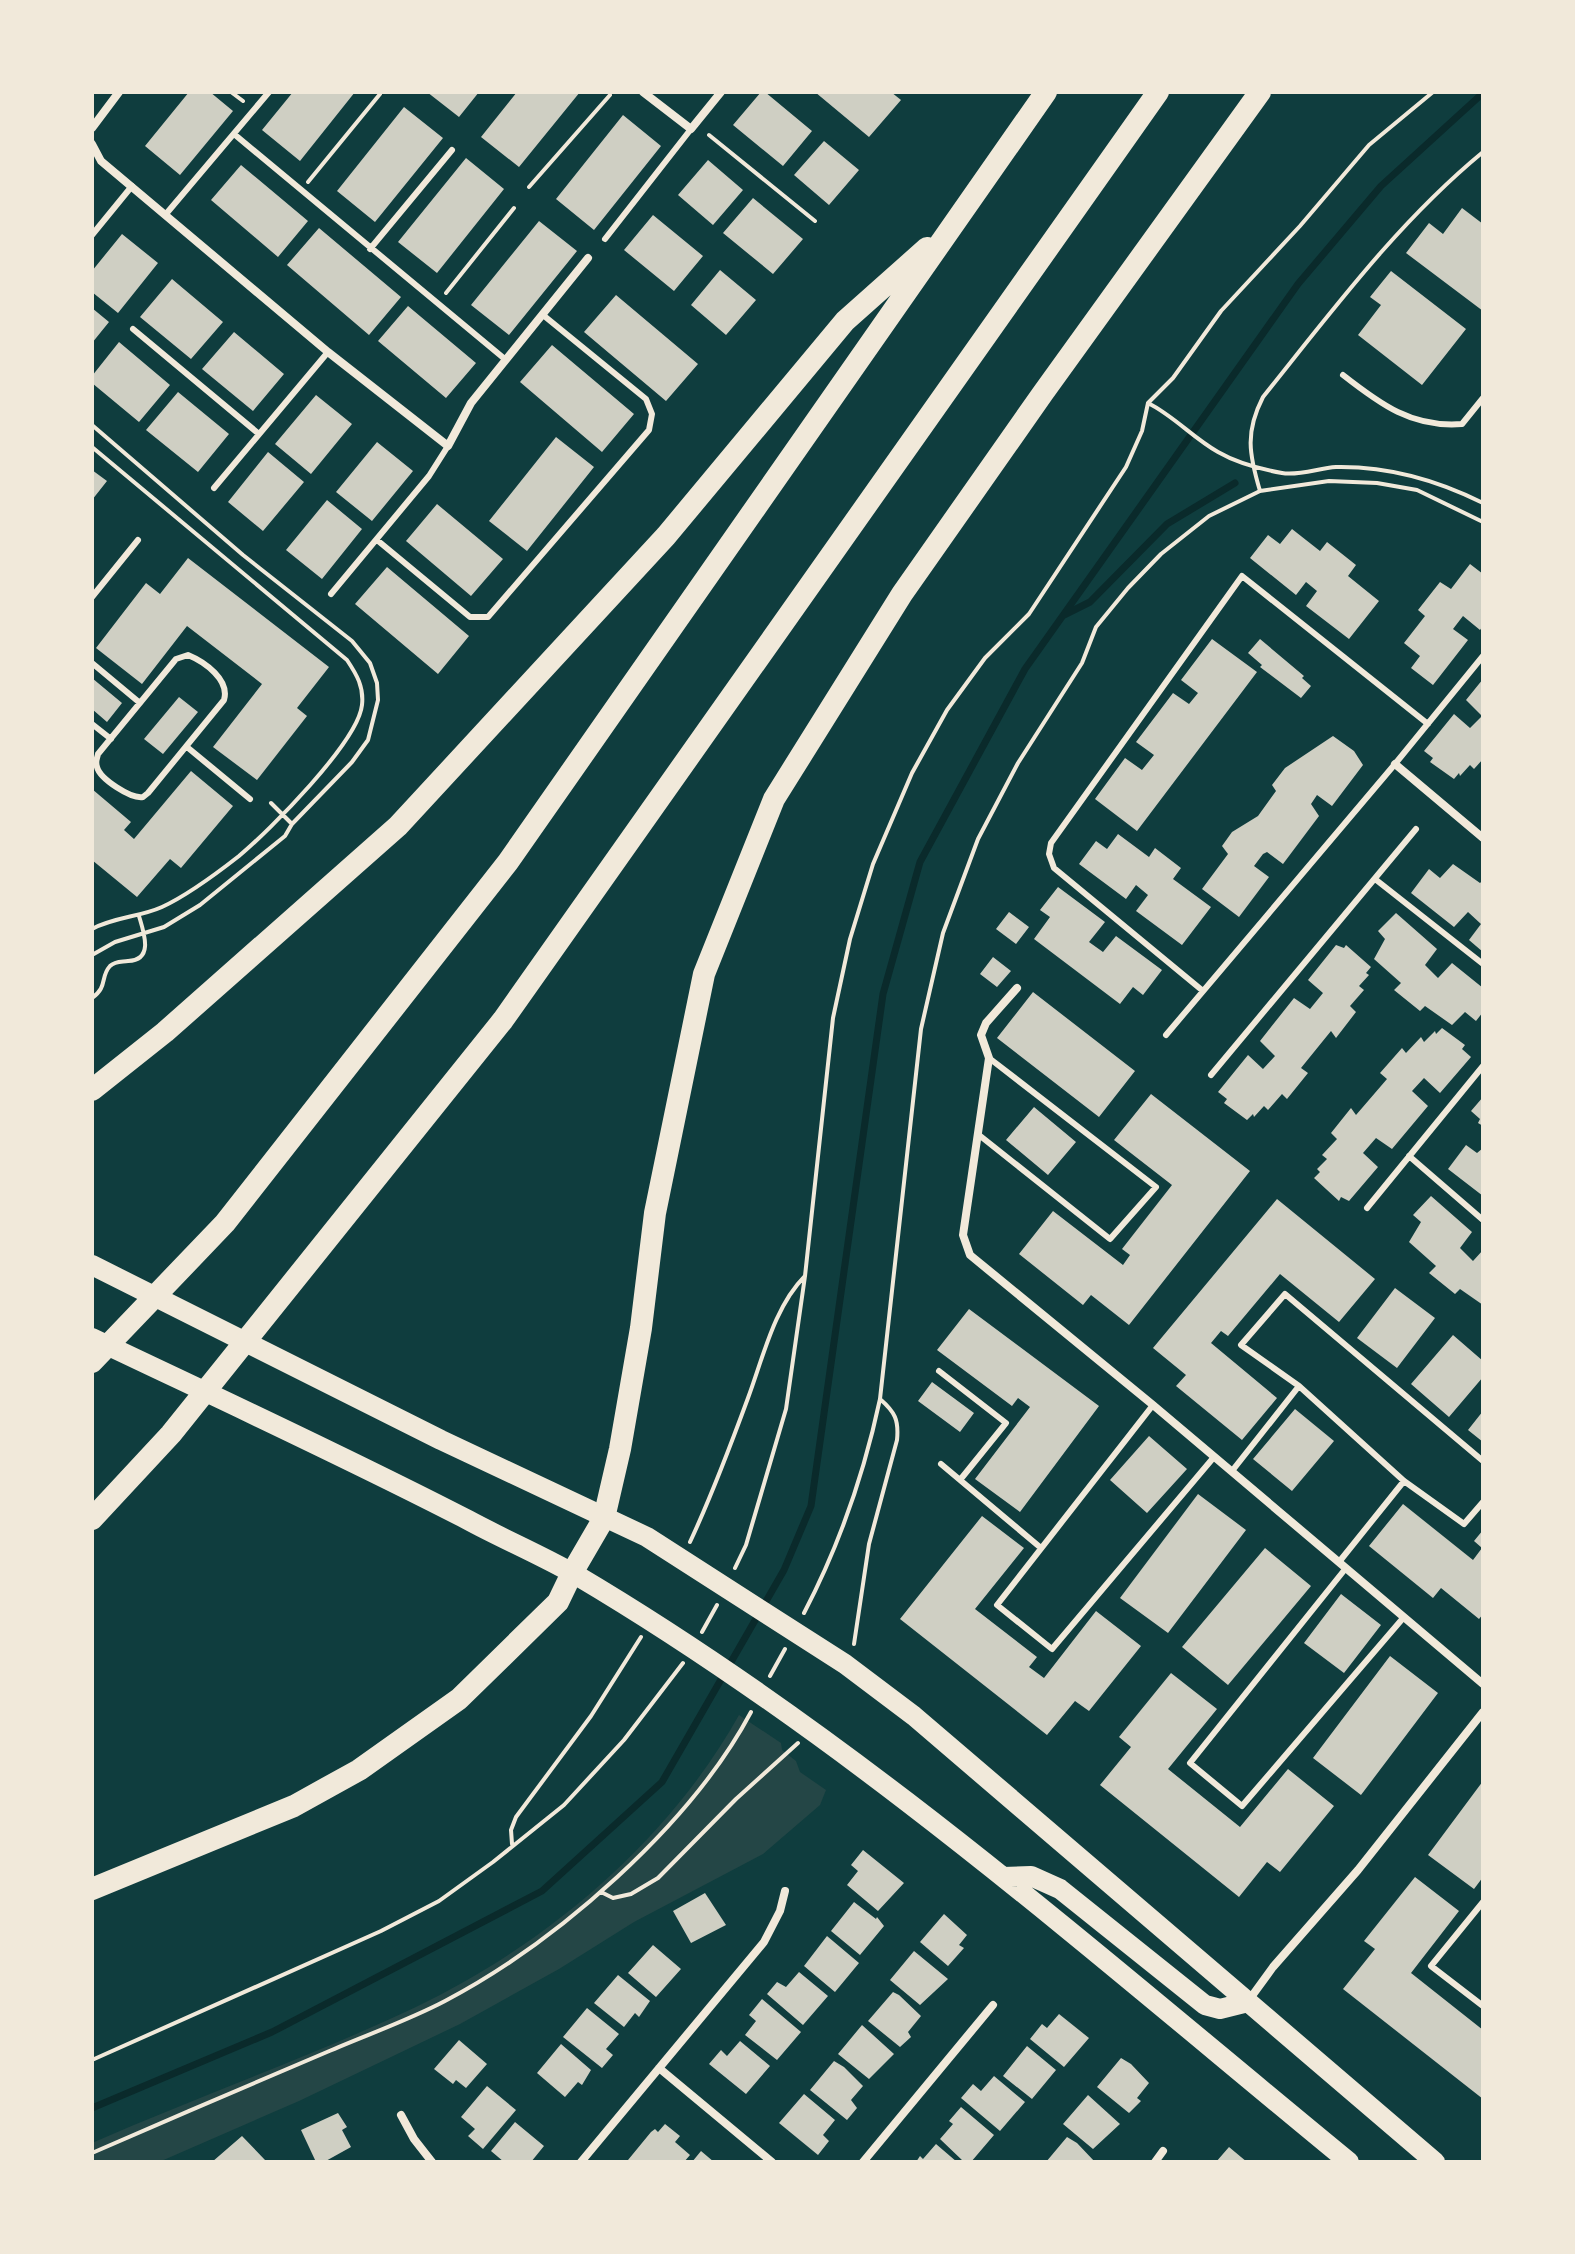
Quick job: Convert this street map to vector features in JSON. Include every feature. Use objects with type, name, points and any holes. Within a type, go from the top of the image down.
[{"type":"highway","points":[[92,1362],[225,1223],[508,862],[1046,92]]},
{"type":"highway","points":[[92,1519],[171,1434],[503,1020],[1158,92]]},
{"type":"highway","points":[[92,1889],[294,1806],[359,1770],[459,1699],[558,1602],[604,1518],[620,1449],[641,1328],[655,1213],[704,974],[774,799],[902,594],[1260,92]]},
{"type":"highway","points":[[92,1090],[165,1032],[398,826],[666,536],[845,321],[955,223]]},
{"type":"main road","points":[[96,1267],[441,1440],[647,1537],[839,1661],[914,1716],[1435,2162]]},
{"type":"main road","points":[[92,1338],[572,1573],[656,1625],[802,1724],[1003,1877],[1349,2162]]},
{"type":"main road","points":[[1003,1877],[1031,1876],[1060,1889],[1205,2005],[1220,2009],[1248,2002]]},
{"type":"street","points":[[92,128],[119,92]]},
{"type":"street","points":[[643,92],[691,129],[721,92]]},
{"type":"street","points":[[92,144],[101,161],[328,352],[448,446],[471,403],[588,258]]},
{"type":"street","points":[[1395,764],[1483,838]]},
{"type":"street","points":[[1017,988],[986,1023],[981,1035],[989,1058],[963,1235],[970,1255],[1483,1684]]},
{"type":"street","points":[[1248,2002],[1273,1967],[1358,1870],[1483,1712]]},
{"type":"street","points":[[581,2162],[764,1942],[780,1911],[785,1891]]},
{"type":"street","points":[[863,2162],[993,2005]]},
{"type":"street","points":[[659,2068],[772,2162]]},
{"type":"street","points":[[401,2115],[432,2162]]},
{"type":"street","points":[[1155,2162],[1163,2151]]},
{"type":"lane","points":[[166,214],[269,92]]},
{"type":"lane","points":[[605,239],[680,147],[691,129]]},
{"type":"lane","points":[[234,134],[506,360]]},
{"type":"lane","points":[[370,249],[452,150]]},
{"type":"lane","points":[[92,235],[132,186]]},
{"type":"lane","points":[[377,540],[470,617],[482,618],[492,612],[649,430],[652,414],[646,399],[543,315]]},
{"type":"lane","points":[[133,329],[259,434]]},
{"type":"lane","points":[[214,488],[328,352]]},
{"type":"lane","points":[[1343,375],[1382,406],[1412,419],[1445,426],[1462,424],[1483,398]]},
{"type":"lane","points":[[331,594],[429,476],[448,446]]},
{"type":"lane","points":[[92,597],[138,540]]},
{"type":"lane","points":[[1203,991],[1054,868],[1049,854],[1051,843],[1242,576],[1428,724]]},
{"type":"lane","points":[[181,656],[194,657],[223,680],[226,692],[224,700],[148,793],[136,798],[100,773],[96,766],[98,754],[140,703],[181,656]]},
{"type":"lane","points":[[1166,1035],[1483,656]]},
{"type":"lane","points":[[92,663],[140,703]]},
{"type":"lane","points":[[92,724],[111,739]]},
{"type":"lane","points":[[187,747],[250,799]]},
{"type":"lane","points":[[1211,1075],[1416,829]]},
{"type":"lane","points":[[1375,879],[1483,964]]},
{"type":"lane","points":[[979,1135],[1110,1239],[1156,1187],[989,1058]]},
{"type":"lane","points":[[1367,1208],[1483,1066]]},
{"type":"lane","points":[[1409,1156],[1483,1220]]},
{"type":"lane","points":[[1483,1461],[1285,1294],[1241,1345],[1299,1386],[1404,1481],[1464,1524],[1483,1502]]},
{"type":"lane","points":[[939,1371],[1006,1423],[960,1480]]},
{"type":"lane","points":[[1232,1471],[1299,1386]]},
{"type":"lane","points":[[1153,1405],[997,1605],[1052,1649],[1214,1457]]},
{"type":"lane","points":[[941,1464],[1041,1548]]},
{"type":"lane","points":[[1404,1481],[1190,1763],[1242,1806],[1404,1617]]},
{"type":"lane","points":[[1483,1902],[1431,1966],[1483,2006]]},
{"type":"path","points":[[734,1569],[746,1545],[786,1409],[805,1276],[833,1018],[850,939],[873,864],[912,773],[947,710],[985,658],[1029,614],[1126,467],[1142,431],[1148,403],[1173,378],[1221,311],[1300,226],[1369,145],[1433,92]]},
{"type":"path","points":[[301,190],[380,94]]},
{"type":"path","points":[[529,187],[610,95]]},
{"type":"path","points":[[709,135],[815,221]]},
{"type":"path","points":[[1260,491],[1249,442],[1253,416],[1263,397],[1366,267],[1483,152]]},
{"type":"path","points":[[437,304],[514,208]]},
{"type":"path","points":[[1148,403],[1161,409],[1217,452],[1252,466],[1286,474],[1335,467],[1412,474],[1453,488],[1483,503]]},
{"type":"path","points":[[92,425],[243,555],[352,641],[370,663],[377,683],[378,700],[368,740],[352,762],[292,824],[285,836],[200,905],[164,927],[115,942],[92,955]]},
{"type":"path","points":[[803,1615],[850,1513],[880,1399],[921,1029],[943,933],[978,839],[1018,763],[1082,663],[1096,627],[1161,554],[1209,516],[1260,491],[1329,481],[1377,483],[1417,490],[1483,522]]},
{"type":"path","points":[[271,803],[292,824]]},
{"type":"path","points":[[92,998],[103,988],[111,965],[140,958],[145,947],[139,916]]},
{"type":"path","points":[[689,1562],[779,1317],[796,1285],[805,1276]]},
{"type":"path","points":[[839,1661],[854,1650],[869,1544],[897,1440],[899,1423],[893,1410],[880,1399]]},
{"type":"path","points":[[696,1642],[722,1594]]},
{"type":"path","points":[[512,1845],[511,1830],[525,1803],[656,1625]]},
{"type":"path","points":[[767,1682],[788,1642]]},
{"type":"path","points":[[92,2060],[428,1907],[493,1862],[564,1805],[624,1740],[674,1678],[688,1654]]},
{"type":"path","points":[[92,2153],[444,2002],[516,1957],[601,1892],[647,1848],[692,1797],[738,1736],[753,1709]]},
{"type":"path","points":[[601,1892],[613,1898],[631,1894],[658,1878],[745,1790],[796,1747],[802,1724]]},
{"type":"shaded area","points":[[739,1715],[781,1743],[782,1750],[796,1761],[800,1772],[826,1790],[820,1805],[763,1854],[634,1922],[559,1969],[460,2024],[299,2101],[159,2162],[92,2162],[92,2143],[416,2007],[512,1953],[600,1885],[640,1847],[710,1761]]},
{"type":"building","points":[[189,92],[210,92],[233,111],[180,175],[145,146]]},
{"type":"building","points":[[293,92],[355,92],[300,161],[262,130]]},
{"type":"building","points":[[427,92],[479,92],[459,117]]},
{"type":"building","points":[[517,92],[580,92],[519,167],[481,137]]},
{"type":"building","points":[[761,92],[765,92],[812,131],[783,166],[733,125]]},
{"type":"building","points":[[815,92],[891,92],[901,100],[869,137]]},
{"type":"building","points":[[404,107],[443,138],[375,222],[337,191]]},
{"type":"building","points":[[623,115],[661,146],[594,230],[556,199]]},
{"type":"building","points":[[824,141],[859,170],[829,205],[794,175]]},
{"type":"building","points":[[466,158],[504,189],[437,273],[398,242]]},
{"type":"building","points":[[708,160],[743,190],[713,225],[678,195]]},
{"type":"building","points":[[241,165],[308,221],[278,257],[211,200]]},
{"type":"building","points":[[753,198],[803,239],[773,274],[723,233]]},
{"type":"building","points":[[1462,208],[1483,224],[1483,311],[1406,253],[1429,223],[1443,234]]},
{"type":"building","points":[[653,215],[703,256],[674,291],[624,250]]},
{"type":"building","points":[[539,221],[577,251],[509,335],[471,305]]},
{"type":"building","points":[[319,228],[401,297],[369,335],[287,265]]},
{"type":"building","points":[[122,234],[158,263],[118,313],[92,292],[92,271]]},
{"type":"building","points":[[720,270],[756,300],[726,335],[691,305]]},
{"type":"building","points":[[1391,271],[1466,329],[1422,385],[1358,335],[1381,305],[1370,297]]},
{"type":"building","points":[[172,279],[223,322],[191,359],[140,317]]},
{"type":"building","points":[[616,295],[698,364],[666,401],[584,332]]},
{"type":"building","points":[[408,306],[476,363],[446,398],[378,341]]},
{"type":"building","points":[[92,308],[109,322],[92,343]]},
{"type":"building","points":[[234,332],[284,374],[253,411],[202,369]]},
{"type":"building","points":[[119,342],[170,385],[139,422],[92,383],[92,376]]},
{"type":"building","points":[[552,345],[634,414],[602,452],[520,382]]},
{"type":"building","points":[[178,392],[229,434],[198,472],[146,430]]},
{"type":"building","points":[[316,395],[352,424],[311,474],[275,444]]},
{"type":"building","points":[[556,437],[594,467],[527,551],[489,521]]},
{"type":"building","points":[[377,442],[413,471],[372,521],[336,492]]},
{"type":"building","points":[[268,452],[304,482],[263,531],[228,502]]},
{"type":"building","points":[[92,470],[107,481],[92,500]]},
{"type":"building","points":[[327,500],[362,529],[322,579],[286,550]]},
{"type":"building","points":[[437,504],[503,559],[471,596],[406,541]]},
{"type":"building","points":[[1292,529],[1320,551],[1327,542],[1356,565],[1348,576],[1379,601],[1349,639],[1306,606],[1317,591],[1306,582],[1296,595],[1250,558],[1268,535],[1280,544]]},
{"type":"building","points":[[188,558],[329,667],[297,708],[307,716],[257,780],[213,747],[262,684],[187,626],[142,684],[96,648],[146,583],[160,594]]},
{"type":"building","points":[[1470,564],[1483,574],[1483,626],[1480,630],[1463,616],[1453,629],[1468,640],[1433,685],[1411,668],[1420,656],[1404,643],[1425,616],[1418,610],[1440,582],[1451,589]]},
{"type":"building","points":[[387,567],[469,636],[438,674],[355,604]]},
{"type":"building","points":[[1212,639],[1257,672],[1137,831],[1095,799],[1125,758],[1142,770],[1154,755],[1136,742],[1173,693],[1189,704],[1198,693],[1181,680]]},
{"type":"building","points":[[1260,639],[1304,676],[1302,678],[1311,686],[1301,698],[1260,667],[1262,665],[1248,653]]},
{"type":"building","points":[[92,678],[122,703],[107,722],[92,709]]},
{"type":"building","points":[[1483,679],[1483,759],[1474,769],[1470,765],[1454,779],[1430,762],[1433,758],[1424,751],[1454,714],[1470,728],[1482,716],[1466,700]]},
{"type":"building","points":[[179,697],[198,712],[163,754],[144,739]]},
{"type":"building","points":[[1333,736],[1354,751],[1363,765],[1332,806],[1317,795],[1311,804],[1319,816],[1283,864],[1267,852],[1263,854],[1254,866],[1269,877],[1239,917],[1202,889],[1228,854],[1222,846],[1232,832],[1258,816],[1276,791],[1272,785],[1285,768]]},
{"type":"building","points":[[191,771],[233,806],[181,868],[170,859],[137,897],[92,860],[92,789],[131,822],[124,830],[134,839]]},
{"type":"building","points":[[1118,834],[1149,857],[1155,848],[1181,868],[1173,879],[1211,907],[1182,945],[1136,911],[1148,895],[1136,885],[1126,899],[1079,864],[1096,841],[1107,849]]},
{"type":"building","points":[[1453,864],[1480,883],[1483,880],[1483,952],[1469,940],[1481,924],[1468,912],[1454,927],[1411,893],[1429,869],[1440,878]]},
{"type":"building","points":[[1058,887],[1105,922],[1089,942],[1103,952],[1116,936],[1162,970],[1143,995],[1133,987],[1120,1004],[1034,939],[1050,917],[1040,910]]},
{"type":"building","points":[[1009,912],[1029,927],[1016,944],[996,929]]},
{"type":"building","points":[[1396,913],[1437,949],[1425,965],[1438,978],[1452,963],[1483,988],[1483,1012],[1476,1021],[1465,1012],[1452,1025],[1425,1006],[1420,1011],[1394,990],[1401,983],[1374,959],[1385,939],[1378,931]]},
{"type":"building","points":[[1336,945],[1344,948],[1346,945],[1371,967],[1366,973],[1369,975],[1359,986],[1364,990],[1350,1006],[1356,1012],[1336,1038],[1331,1031],[1301,1068],[1308,1073],[1287,1099],[1282,1094],[1268,1110],[1264,1106],[1247,1120],[1224,1103],[1227,1099],[1218,1092],[1248,1055],[1263,1069],[1275,1056],[1260,1041],[1294,998],[1310,1009],[1323,993],[1308,980]]},
{"type":"building","points":[[993,957],[1011,971],[997,987],[980,974]]},
{"type":"building","points":[[1033,992],[1135,1071],[1099,1117],[997,1038]]},
{"type":"building","points":[[1442,1028],[1465,1045],[1462,1049],[1471,1057],[1440,1093],[1424,1078],[1412,1091],[1428,1106],[1392,1149],[1376,1138],[1363,1153],[1378,1167],[1349,1201],[1341,1197],[1339,1201],[1314,1178],[1320,1172],[1317,1169],[1327,1159],[1322,1155],[1337,1139],[1331,1133],[1351,1108],[1356,1115],[1387,1079],[1380,1073],[1402,1048],[1406,1053],[1421,1037],[1424,1042]]},
{"type":"building","points":[[1151,1094],[1250,1171],[1129,1325],[1091,1295],[1083,1305],[1019,1254],[1053,1211],[1123,1265],[1130,1255],[1122,1249],[1172,1185],[1114,1140]]},
{"type":"building","points":[[1483,1097],[1483,1126],[1471,1111]]},
{"type":"building","points":[[1034,1107],[1076,1142],[1048,1175],[1006,1140]]},
{"type":"building","points":[[1466,1145],[1477,1153],[1483,1148],[1483,1196],[1448,1169]]},
{"type":"building","points":[[1431,1196],[1472,1232],[1460,1248],[1473,1261],[1483,1250],[1483,1305],[1460,1289],[1455,1294],[1429,1273],[1436,1266],[1409,1242],[1421,1222],[1413,1215]]},
{"type":"building","points":[[1277,1199],[1375,1279],[1339,1322],[1280,1274],[1228,1336],[1221,1331],[1211,1343],[1277,1398],[1242,1440],[1176,1386],[1186,1375],[1153,1348]]},
{"type":"building","points":[[1395,1288],[1435,1318],[1397,1368],[1357,1338]]},
{"type":"building","points":[[969,1309],[1099,1406],[1020,1512],[975,1479],[1030,1407],[1018,1398],[1012,1406],[937,1350]]},
{"type":"building","points":[[1453,1335],[1483,1361],[1483,1377],[1449,1417],[1411,1384]]},
{"type":"building","points":[[932,1382],[974,1413],[960,1432],[918,1401]]},
{"type":"building","points":[[1295,1409],[1334,1441],[1292,1491],[1253,1459]]},
{"type":"building","points":[[1483,1411],[1483,1442],[1468,1430]]},
{"type":"building","points":[[1149,1436],[1187,1469],[1147,1513],[1110,1480]]},
{"type":"building","points":[[1198,1494],[1246,1530],[1168,1633],[1120,1598]]},
{"type":"building","points":[[1403,1504],[1473,1560],[1482,1548],[1474,1541],[1483,1530],[1483,1614],[1479,1619],[1441,1588],[1433,1598],[1369,1546]]},
{"type":"building","points":[[982,1516],[1024,1548],[975,1609],[1037,1657],[1029,1667],[1044,1678],[1096,1611],[1141,1646],[1089,1711],[1075,1701],[1047,1735],[900,1619]]},
{"type":"building","points":[[1265,1548],[1311,1586],[1228,1685],[1182,1647]]},
{"type":"building","points":[[1341,1594],[1381,1625],[1344,1673],[1304,1643]]},
{"type":"building","points":[[1390,1656],[1438,1693],[1361,1795],[1313,1758]]},
{"type":"building","points":[[1171,1673],[1217,1709],[1168,1769],[1240,1827],[1288,1769],[1334,1806],[1280,1872],[1267,1862],[1239,1897],[1100,1785],[1131,1747],[1119,1737]]},
{"type":"building","points":[[1483,1781],[1483,1877],[1474,1889],[1428,1855]]},
{"type":"building","points":[[863,1850],[904,1883],[878,1911],[847,1885],[858,1871],[851,1865]]},
{"type":"building","points":[[1415,1877],[1459,1911],[1411,1973],[1483,2030],[1483,2099],[1343,1989],[1375,1949],[1364,1941]]},
{"type":"building","points":[[705,1893],[726,1925],[691,1943],[673,1911]]},
{"type":"building","points":[[854,1902],[877,1917],[884,1926],[860,1955],[831,1931]]},
{"type":"building","points":[[944,1914],[967,1935],[959,1945],[964,1948],[948,1966],[920,1942]]},
{"type":"building","points":[[827,1936],[859,1963],[835,1992],[804,1966]]},
{"type":"building","points":[[653,1945],[681,1969],[656,1997],[628,1973]]},
{"type":"building","points":[[914,1951],[948,1979],[920,2005],[890,1980]]},
{"type":"building","points":[[799,1972],[828,1996],[803,2025],[767,1994],[777,1982],[786,1987]]},
{"type":"building","points":[[618,1975],[650,2001],[639,2017],[635,2013],[624,2027],[594,2003]]},
{"type":"building","points":[[893,1992],[921,2016],[908,2032],[911,2037],[900,2047],[868,2021]]},
{"type":"building","points":[[762,1999],[801,2032],[777,2060],[745,2035],[756,2021],[749,2015]]},
{"type":"building","points":[[587,2008],[619,2034],[606,2049],[613,2055],[602,2068],[563,2037]]},
{"type":"building","points":[[1059,2014],[1089,2038],[1064,2067],[1030,2039],[1042,2024],[1047,2028]]},
{"type":"building","points":[[862,2025],[894,2054],[869,2079],[838,2054]]},
{"type":"building","points":[[459,2040],[487,2064],[466,2088],[456,2080],[453,2084],[434,2069]]},
{"type":"building","points":[[740,2041],[770,2066],[746,2094],[709,2064],[721,2050],[727,2056]]},
{"type":"building","points":[[561,2044],[591,2070],[582,2085],[578,2082],[565,2097],[537,2073]]},
{"type":"building","points":[[1027,2046],[1056,2070],[1032,2099],[1003,2076]]},
{"type":"building","points":[[1121,2058],[1149,2083],[1137,2098],[1141,2101],[1129,2113],[1097,2087]]},
{"type":"building","points":[[834,2061],[863,2086],[851,2100],[857,2108],[847,2120],[810,2090]]},
{"type":"building","points":[[994,2076],[1025,2102],[1000,2131],[961,2098],[973,2084],[981,2091]]},
{"type":"building","points":[[487,2086],[516,2110],[483,2149],[468,2136],[475,2129],[461,2117]]},
{"type":"building","points":[[804,2094],[835,2120],[823,2135],[829,2141],[818,2155],[779,2123]]},
{"type":"building","points":[[1088,2095],[1120,2124],[1093,2149],[1063,2124]]},
{"type":"building","points":[[961,2107],[994,2135],[971,2162],[963,2161],[940,2139],[953,2124],[949,2121]]},
{"type":"building","points":[[338,2113],[347,2127],[342,2130],[351,2147],[324,2162],[316,2162],[301,2130]]},
{"type":"building","points":[[515,2122],[544,2146],[531,2162],[504,2162],[491,2151]]},
{"type":"building","points":[[665,2124],[680,2136],[675,2142],[690,2155],[684,2162],[628,2160],[651,2132],[655,2129],[658,2132]]},
{"type":"building","points":[[242,2136],[265,2160],[263,2162],[212,2162]]},
{"type":"building","points":[[1067,2137],[1077,2143],[1095,2162],[1046,2162]]},
{"type":"building","points":[[936,2144],[957,2162],[916,2162],[920,2156],[923,2159]]},
{"type":"building","points":[[1229,2147],[1247,2162],[1216,2162]]},
{"type":"building","points":[[701,2151],[714,2162],[692,2162]]},
{"type":"waterway","points":[[92,2108],[272,2032],[542,1891],[662,1782],[784,1570],[811,1506],[883,994],[920,862],[1025,669],[1298,284],[1381,186],[1483,93]]},
{"type":"waterway","points":[[1064,615],[1090,602],[1167,524],[1235,483]]}]
